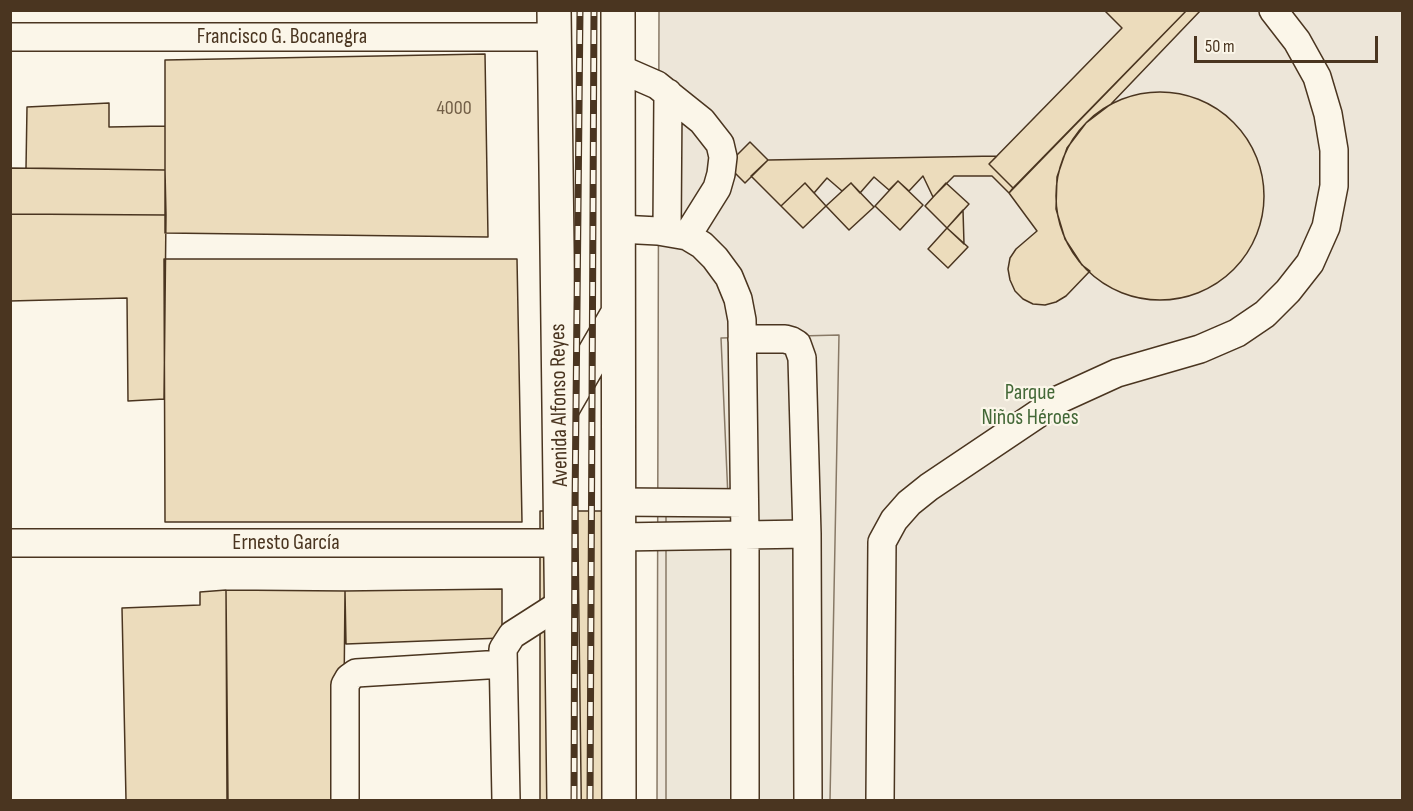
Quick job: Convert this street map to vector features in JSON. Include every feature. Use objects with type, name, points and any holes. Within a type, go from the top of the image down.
[{"type":"highway","points":[[618,10],[620,801]]},
{"type":"highway","name":"Avenida Alfonso Reyes","points":[[554,24],[564,801]]},
{"type":"highway","points":[[560,411],[619,312]]},
{"type":"lane","points":[[880,801],[882,542],[894,520],[928,487],[1060,399],[1117,374],[1200,349],[1237,333],[1273,306],[1310,263],[1326,227],[1334,186],[1334,150],[1328,114],[1317,77],[1297,41],[1273,10]]},
{"type":"lane","name":"Francisco G. Bocanegra","points":[[10,37],[554,24]]},
{"type":"lane","points":[[618,68],[657,85],[668,93],[702,121],[720,144],[723,157],[717,188],[677,234]]},
{"type":"lane","points":[[668,93],[677,234]]},
{"type":"lane","points":[[619,229],[677,234],[702,245],[715,258],[729,278],[738,299],[742,320],[745,536],[744,801]]},
{"type":"lane","points":[[742,339],[785,339],[797,344],[802,358],[807,534],[808,801]]},
{"type":"lane","points":[[619,502],[744,503]]},
{"type":"lane","points":[[619,537],[807,534]]},
{"type":"lane","name":"Ernesto García","points":[[10,543],[562,543]]},
{"type":"lane","points":[[506,801],[503,649],[512,635],[562,603]]},
{"type":"lane","points":[[345,801],[345,685],[349,678],[356,673],[503,664]]},
{"type":"green space","name":"Parque Niños Héroes","points":[[659,11],[1402,11],[1402,800],[657,800]]},
{"type":"shaded area","points":[[839,335],[830,800],[666,800],[666,497],[728,498],[721,338]]},
{"type":"building","points":[[1104,10],[1187,10],[1013,188],[989,164],[1122,28]]},
{"type":"building","points":[[1187,10],[1201,10],[1111,104],[1086,123],[1067,148],[1057,177],[1056,209],[1065,239],[1082,265],[1090,271],[1066,296],[1056,302],[1045,305],[1033,304],[1023,299],[1015,291],[1010,280],[1008,269],[1010,258],[1016,249],[1037,231],[1009,193]]},
{"type":"building","points":[[485,54],[488,237],[165,233],[165,60]]},
{"type":"building","points":[[1160,92],[1180,94],[1200,100],[1226,116],[1240,130],[1256,156],[1262,176],[1264,196],[1262,216],[1256,236],[1240,262],[1226,276],[1200,292],[1180,298],[1160,300],[1140,298],[1120,292],[1094,276],[1080,262],[1064,236],[1058,216],[1056,196],[1058,176],[1064,156],[1080,130],[1094,116],[1120,100],[1140,94]]},
{"type":"building","points":[[109,103],[109,127],[165,126],[165,170],[26,168],[27,107]]},
{"type":"building","points":[[750,142],[768,160],[745,183],[727,165]]},
{"type":"building","points":[[997,156],[989,164],[1013,188],[1009,193],[992,176],[954,176],[933,197],[923,176],[909,191],[898,181],[889,190],[874,177],[860,193],[851,183],[842,191],[827,178],[814,193],[805,183],[781,206],[751,176],[768,160]]},
{"type":"building","points":[[10,168],[165,170],[166,215],[10,214]]},
{"type":"building","points":[[898,181],[923,205],[900,230],[875,206]]},
{"type":"building","points":[[805,183],[826,206],[803,228],[781,206]]},
{"type":"building","points":[[851,183],[874,207],[849,230],[826,206]]},
{"type":"building","points":[[946,183],[969,204],[947,228],[925,206]]},
{"type":"building","points":[[963,210],[964,244],[947,228]]},
{"type":"building","points":[[10,214],[166,215],[164,399],[128,401],[127,298],[10,301]]},
{"type":"building","points":[[947,228],[968,247],[948,268],[928,249]]},
{"type":"building","points":[[164,259],[517,259],[522,522],[165,522]]},
{"type":"building","points":[[540,511],[626,511],[627,800],[540,800]]},
{"type":"building","points":[[502,589],[502,638],[346,644],[345,591]]},
{"type":"building","points":[[226,590],[345,591],[343,800],[228,800]]},
{"type":"building","points":[[226,590],[227,800],[126,800],[122,608],[200,605],[200,592]]},
{"type":"railway","points":[[574,800],[580,10]]},
{"type":"railway","points":[[590,800],[594,10]]}]
